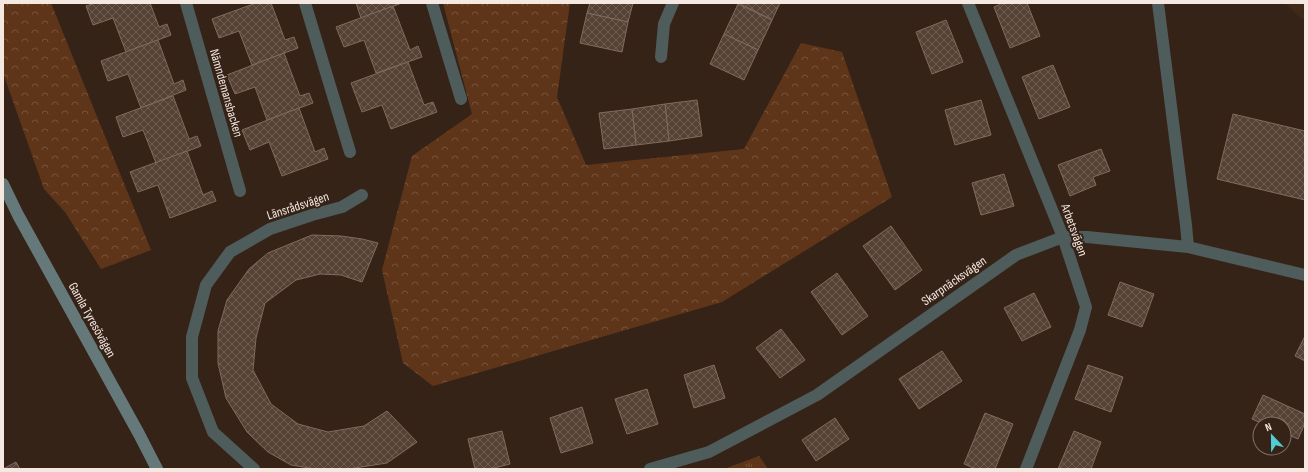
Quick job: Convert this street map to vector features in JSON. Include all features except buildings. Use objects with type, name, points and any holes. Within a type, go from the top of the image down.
[{"type":"street","name":"Nämndemansbacken","points":[[186,3],[240,191]]},
{"type":"street","points":[[305,3],[350,152]]},
{"type":"street","points":[[432,3],[461,99]]},
{"type":"street","points":[[661,57],[664,24],[673,3]]},
{"type":"street","name":"Arbetsvägen","points":[[968,3],[1063,237],[1086,307],[1080,330],[1026,469]]},
{"type":"street","points":[[1158,3],[1188,247]]},
{"type":"street","name":"Gamla Tyresövägen","points":[[3,184],[18,216],[157,469]]},
{"type":"street","name":"Länsrådsvägen","points":[[254,469],[213,432],[192,378],[192,337],[206,285],[230,252],[270,229],[342,207],[362,195]]},
{"type":"street","name":"Skarpnäcksvägen","points":[[650,469],[709,452],[817,395],[1016,255],[1063,237],[1087,237],[1188,247],[1305,275]]},
{"type":"shaded area","points":[[1285,3],[1305,3],[1305,21],[1297,15]]},
{"type":"green space","points":[[3,3],[51,3],[151,250],[101,269],[65,212],[44,189],[3,73]]},
{"type":"green space","points":[[443,3],[570,3],[557,97],[586,165],[744,149],[801,43],[842,52],[892,197],[722,302],[433,386],[403,363],[382,270],[412,156],[472,114]]},
{"type":"green space","points":[[759,456],[768,469],[724,469]]}]
